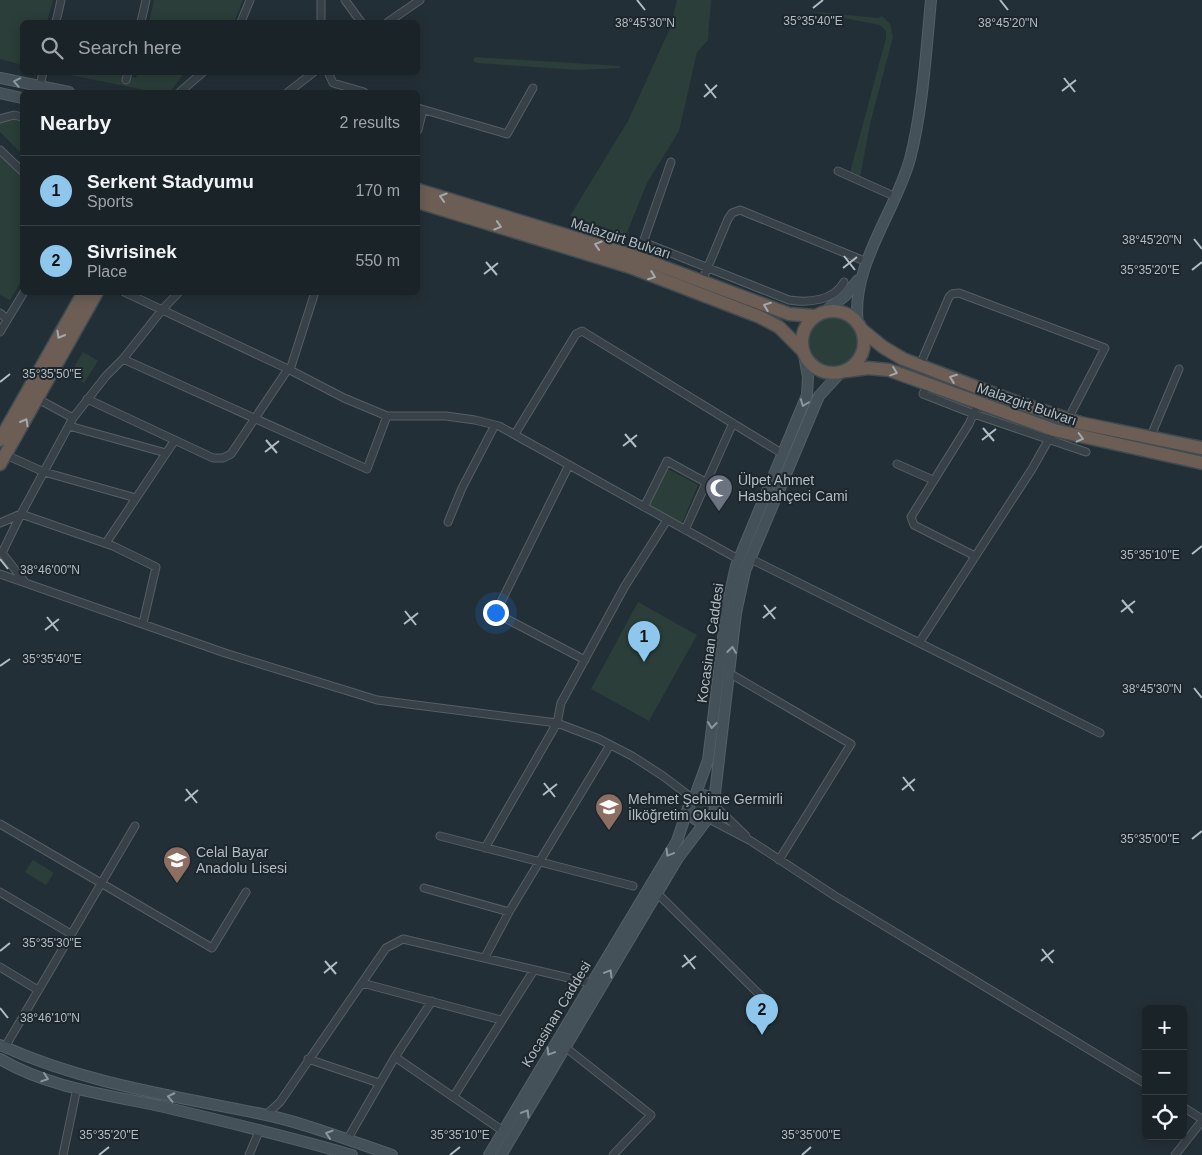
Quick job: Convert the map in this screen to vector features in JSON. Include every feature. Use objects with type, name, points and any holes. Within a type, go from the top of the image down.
[{"type":"highway","name":"Malazgirt Bulvarı","points":[[420,191],[638,257],[789,314],[819,314]]},
{"type":"highway","name":"Malazgirt Bulvarı","points":[[420,203],[630,267],[743,311],[773,323],[803,353]]},
{"type":"highway","points":[[0,440],[82,295]]},
{"type":"highway","points":[[3,459],[96,295]]},
{"type":"highway","points":[[841,311],[850,316],[860,326],[864,339],[863,350],[855,364],[844,372],[830,374],[819,371],[810,364],[803,353],[802,334],[807,324],[819,314],[841,311]]},
{"type":"highway","name":"Malazgirt Bulvarı","points":[[860,326],[893,354],[1013,401],[1068,419],[1202,448]]},
{"type":"highway","name":"Malazgirt Bulvarı","points":[[844,372],[860,368],[882,369],[927,385],[976,409],[1052,436],[1202,463]]},
{"type":"main road","points":[[860,326],[857,301],[862,275],[896,197],[910,158],[916,127],[931,0]]},
{"type":"main road","points":[[0,78],[59,90]]},
{"type":"main road","points":[[0,93],[20,98]]},
{"type":"main road","points":[[819,314],[845,296],[862,275]]},
{"type":"main road","name":"Kocasinan Caddesi","points":[[489,1155],[676,841],[692,801],[708,760],[727,606],[738,559],[807,395],[808,377],[803,353]]},
{"type":"main road","name":"Kocasinan Caddesi","points":[[714,804],[737,606],[749,558],[819,396],[844,372]]},
{"type":"main road","points":[[705,795],[714,804],[714,814],[707,820],[695,820],[690,815],[692,801],[705,795]]},
{"type":"main road","name":"Kocasinan Caddesi","points":[[501,1155],[685,847],[707,820]]},
{"type":"main road","points":[[2,1046],[46,1064],[89,1078],[177,1098],[262,1114],[392,1155]]},
{"type":"main road","points":[[0,1059],[40,1077],[77,1088],[260,1129],[352,1155]]},
{"type":"main road","points":[[260,1129],[268,1125],[262,1114]]},
{"type":"street","points":[[56,20],[61,0]]},
{"type":"street","points":[[141,20],[146,0]]},
{"type":"street","points":[[242,20],[250,0]]},
{"type":"street","points":[[321,0],[321,20]]},
{"type":"street","points":[[344,0],[359,20]]},
{"type":"street","points":[[391,20],[420,0]]},
{"type":"street","points":[[40,86],[43,75]]},
{"type":"street","points":[[182,90],[200,75]]},
{"type":"street","points":[[291,90],[310,75]]},
{"type":"street","points":[[329,75],[333,83],[357,90]]},
{"type":"street","points":[[298,90],[303,81]]},
{"type":"street","points":[[420,109],[507,134],[532,88]]},
{"type":"street","points":[[0,119],[14,115],[20,116]]},
{"type":"street","points":[[0,150],[20,169]]},
{"type":"street","points":[[638,257],[671,162]]},
{"type":"street","points":[[838,171],[896,197]]},
{"type":"street","points":[[702,281],[730,216],[743,210],[867,262]]},
{"type":"street","points":[[643,242],[776,296],[796,301],[813,301],[826,297],[841,287],[844,282]]},
{"type":"street","points":[[920,365],[949,297],[952,294],[959,293],[1105,348],[1068,419]]},
{"type":"street","points":[[0,332],[22,295]]},
{"type":"street","points":[[130,295],[344,398],[387,416],[446,416],[495,425],[515,434],[738,559]]},
{"type":"street","points":[[24,581],[2,553],[21,514],[73,418],[176,295]]},
{"type":"street","points":[[87,400],[213,458],[223,458],[231,454],[289,370],[314,295]]},
{"type":"street","points":[[0,313],[7,319]]},
{"type":"street","points":[[515,434],[576,334],[580,331],[783,454]]},
{"type":"street","points":[[123,359],[254,420],[367,469],[387,416]]},
{"type":"street","points":[[1150,438],[1179,369]]},
{"type":"street","points":[[38,399],[73,418]]},
{"type":"street","points":[[975,556],[913,524],[912,514],[976,409]]},
{"type":"street","points":[[685,530],[734,423]]},
{"type":"street","points":[[448,522],[462,488],[495,425]]},
{"type":"street","points":[[68,426],[166,453]]},
{"type":"street","points":[[919,643],[1052,436],[1086,452]]},
{"type":"street","points":[[106,543],[175,440]]},
{"type":"street","points":[[3,459],[136,498]]},
{"type":"street","points":[[644,507],[667,461],[707,483]]},
{"type":"street","points":[[897,464],[933,480]]},
{"type":"street","points":[[569,465],[497,610],[501,616],[585,660]]},
{"type":"street","points":[[0,523],[21,514],[106,543],[143,559],[156,567],[143,623]]},
{"type":"street","points":[[485,848],[556,723],[561,703],[625,586],[667,520]]},
{"type":"street","points":[[749,558],[1100,733]]},
{"type":"street","points":[[0,574],[225,652],[377,700],[556,723],[610,745],[655,771],[692,801]]},
{"type":"street","points":[[729,673],[851,744],[779,860]]},
{"type":"street","points":[[485,957],[509,912],[610,745]]},
{"type":"street","points":[[714,804],[752,841],[779,860],[1142,1082]]},
{"type":"street","points":[[707,820],[752,841]]},
{"type":"street","points":[[0,824],[212,948],[246,892]]},
{"type":"street","points":[[2,1046],[38,990],[135,826]]},
{"type":"street","points":[[440,836],[633,886]]},
{"type":"street","points":[[424,888],[509,912]]},
{"type":"street","points":[[0,892],[71,934]]},
{"type":"street","points":[[658,894],[765,1000]]},
{"type":"street","points":[[262,1114],[280,1102],[386,948],[403,938],[590,983]]},
{"type":"street","points":[[0,967],[38,990]]},
{"type":"street","points":[[454,1096],[534,970]]},
{"type":"street","points":[[362,983],[501,1020]]},
{"type":"street","points":[[347,1140],[379,1083],[432,1001]]},
{"type":"street","points":[[565,1047],[651,1115],[613,1155]]},
{"type":"street","points":[[395,1057],[503,1131]]},
{"type":"street","points":[[308,1059],[379,1083]]},
{"type":"street","points":[[63,1155],[77,1088]]},
{"type":"street","points":[[1175,1155],[1202,1120],[1187,1110]]},
{"type":"street","points":[[248,1155],[260,1129]]},
{"type":"green space","points":[[0,0],[53,0],[48,20],[20,20],[20,64],[0,59]]},
{"type":"green space","points":[[154,0],[243,0],[235,20],[149,20]]},
{"type":"green space","points":[[677,0],[711,0],[708,40],[697,52],[679,131],[647,183],[626,235],[570,216],[628,121],[671,26]]},
{"type":"green space","points":[[807,11],[878,18],[882,16],[890,24],[893,37],[870,124],[859,183],[848,180],[886,38],[886,31],[880,25]]},
{"type":"green space","points":[[475,57],[619,66],[621,68],[578,70],[476,63],[473,60]]},
{"type":"green space","points":[[71,75],[119,75],[136,78],[137,75],[183,75],[171,90],[144,90]]},
{"type":"green space","points":[[20,111],[20,152],[0,132],[0,115]]},
{"type":"green space","points":[[0,146],[20,163],[20,283],[10,300],[0,295]]},
{"type":"green space","points":[[828,316],[838,316],[852,323],[859,337],[859,347],[852,361],[838,368],[828,368],[818,364],[811,357],[807,347],[807,337],[811,327],[818,320]]},
{"type":"green space","points":[[83,352],[98,361],[84,383],[70,374]]},
{"type":"green space","points":[[666,468],[698,485],[682,523],[649,505]]},
{"type":"green space","points":[[638,602],[697,635],[649,721],[591,689]]},
{"type":"green space","points":[[698,798],[706,798],[712,804],[712,812],[706,818],[698,818],[692,812],[692,804]]},
{"type":"green space","points":[[33,860],[54,873],[46,885],[25,872]]},
{"type":"place","name":"Ülpet Ahmet Hasbahçeci Cami","points":[[719,512]]},
{"type":"place","name":"Serkent Stadyumu","points":[[644,662]]},
{"type":"place","name":"Mehmet Şehime Germirli İlköğretim Okulu","points":[[609,831]]},
{"type":"place","name":"Celal Bayar Anadolu Lisesi","points":[[177,884]]},
{"type":"place","name":"Sivrisinek","points":[[762,1035]]}]
